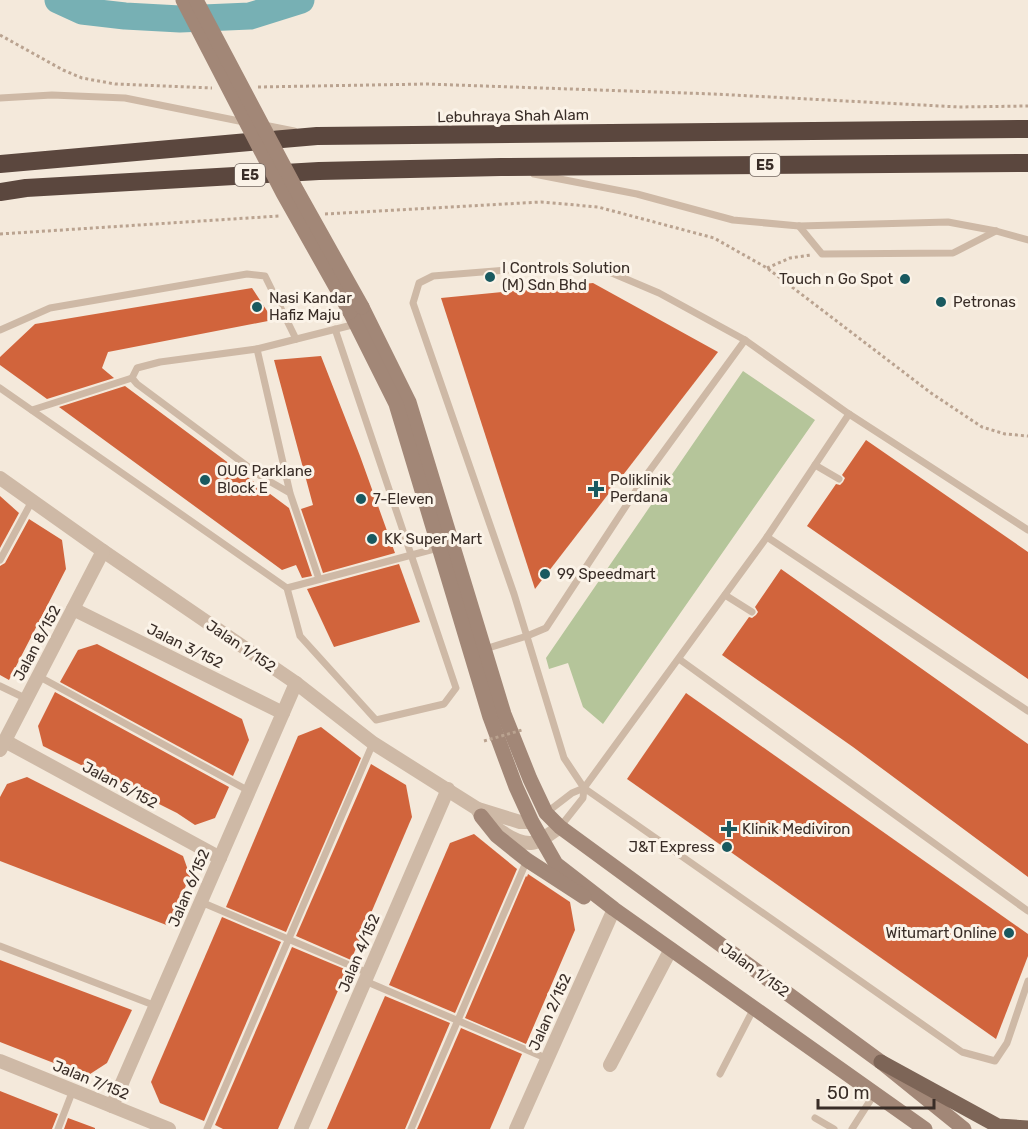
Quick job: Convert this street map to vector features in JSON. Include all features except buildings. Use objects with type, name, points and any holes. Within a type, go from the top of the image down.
[{"type":"highway","name":"Lebuhraya Shah Alam","points":[[0,164],[317,136],[1028,129]]},
{"type":"highway","name":"E5","points":[[0,192],[38,187],[319,171],[501,167],[1028,164]]},
{"type":"main road","points":[[881,1062],[998,1126],[1028,1128]]},
{"type":"street","points":[[183,0],[283,193],[410,402],[490,717],[516,787],[532,822],[556,864],[614,909]]},
{"type":"street","points":[[196,0],[297,191],[356,314]]},
{"type":"street","name":"Jalan 1/152","points":[[0,478],[296,683],[374,743],[448,789],[478,812]]},
{"type":"street","name":"Jalan 1/152","points":[[446,546],[484,649],[504,714],[546,813],[560,827],[881,1062],[964,1129]]},
{"type":"street","name":"Jalan 8/152","points":[[2,745],[103,551]]},
{"type":"street","name":"Jalan 3/152","points":[[73,609],[283,713]]},
{"type":"street","name":"Jalan 6/152","points":[[112,1106],[296,683]]},
{"type":"street","name":"Jalan 5/152","points":[[2,745],[220,858]]},
{"type":"street","name":"Jalan 4/152","points":[[301,1129],[448,789]]},
{"type":"street","points":[[478,812],[520,822],[532,822],[546,813]]},
{"type":"street","points":[[478,812],[510,838],[524,842],[532,843],[542,839],[560,827]]},
{"type":"street","points":[[478,812],[497,836],[527,860],[585,898],[614,909]]},
{"type":"street","name":"Jalan 1/152","points":[[614,909],[925,1129]]},
{"type":"street","name":"Jalan 2/152","points":[[516,1129],[614,909]]},
{"type":"street","points":[[610,1065],[671,949]]},
{"type":"street","name":"Jalan 7/152","points":[[0,1061],[169,1129]]},
{"type":"lane","points":[[0,98],[52,95],[125,98],[317,136]]},
{"type":"lane","points":[[501,167],[637,194],[733,220],[799,226],[948,222],[1028,240]]},
{"type":"lane","points":[[799,226],[822,254],[953,253],[996,231]]},
{"type":"lane","points":[[1028,530],[849,414],[745,340],[659,293],[600,268],[555,266],[433,276],[419,283],[413,303],[510,583],[564,758],[584,788],[962,1052],[995,1060],[1007,1043],[1028,981]]},
{"type":"lane","points":[[0,330],[50,308],[247,274],[265,276],[296,339]]},
{"type":"lane","points":[[32,410],[132,378],[137,368],[160,362],[257,349],[336,329],[356,314]]},
{"type":"lane","points":[[0,388],[287,588],[300,636],[376,720],[444,704],[456,688],[336,329]]},
{"type":"lane","points":[[484,649],[546,628],[645,477],[745,340]]},
{"type":"lane","points":[[257,349],[290,493],[319,579]]},
{"type":"lane","points":[[132,378],[262,477],[290,493]]},
{"type":"lane","points":[[560,827],[583,798],[584,788],[767,537],[849,414]]},
{"type":"lane","points":[[815,465],[839,479]]},
{"type":"lane","points":[[0,560],[32,501]]},
{"type":"lane","points":[[767,537],[1028,711]]},
{"type":"lane","points":[[287,588],[446,546]]},
{"type":"lane","points":[[724,595],[752,612]]},
{"type":"lane","points":[[679,659],[1028,911]]},
{"type":"lane","points":[[38,676],[249,791]]},
{"type":"lane","points":[[0,686],[27,699]]},
{"type":"lane","points":[[207,1129],[374,743]]},
{"type":"lane","points":[[546,813],[572,793],[584,788]]},
{"type":"lane","points":[[411,1129],[527,860]]},
{"type":"lane","points":[[201,902],[289,939],[458,1020],[548,1059]]},
{"type":"lane","points":[[0,946],[156,1006]]},
{"type":"lane","points":[[720,1074],[754,1008]]},
{"type":"lane","points":[[58,1129],[73,1090]]},
{"type":"lane","points":[[852,1129],[875,1093]]},
{"type":"lane","points":[[815,1118],[834,1129]]},
{"type":"path","points":[[0,43],[2,36],[82,78],[115,84],[214,88]]},
{"type":"path","points":[[250,87],[426,84],[714,94],[959,107],[1028,106]]},
{"type":"path","points":[[320,214],[541,202],[598,207],[714,238],[767,268],[931,393],[982,427],[1005,434],[1028,436]]},
{"type":"path","points":[[0,234],[285,216]]},
{"type":"path","points":[[767,268],[790,258],[822,254]]},
{"type":"path","points":[[484,741],[522,730]]},
{"type":"green space","points":[[743,371],[815,420],[603,724],[583,707],[568,663],[549,669],[546,658]]},
{"type":"waterway","points":[[58,0],[82,11],[180,19],[250,16],[301,0]]},
{"type":"place","name":"I Controls Solution (M) Sdn Bhd","points":[[490,277]]},
{"type":"place","name":"Touch n Go Spot","points":[[905,279]]},
{"type":"place","name":"Petronas","points":[[941,302]]},
{"type":"place","name":"Nasi Kandar Hafiz Maju","points":[[257,307]]},
{"type":"place","name":"OUG Parklane Block E","points":[[205,480]]},
{"type":"place","name":"Poliklinik Perdana","points":[[596,489]]},
{"type":"place","name":"7-Eleven","points":[[361,499]]},
{"type":"place","name":"KK Super Mart","points":[[372,539]]},
{"type":"place","name":"99 Speedmart","points":[[545,574]]},
{"type":"place","name":"Klinik Mediviron","points":[[729,829]]},
{"type":"place","name":"J&T Express","points":[[727,847]]},
{"type":"place","name":"Witumart Online","points":[[1009,933]]}]
